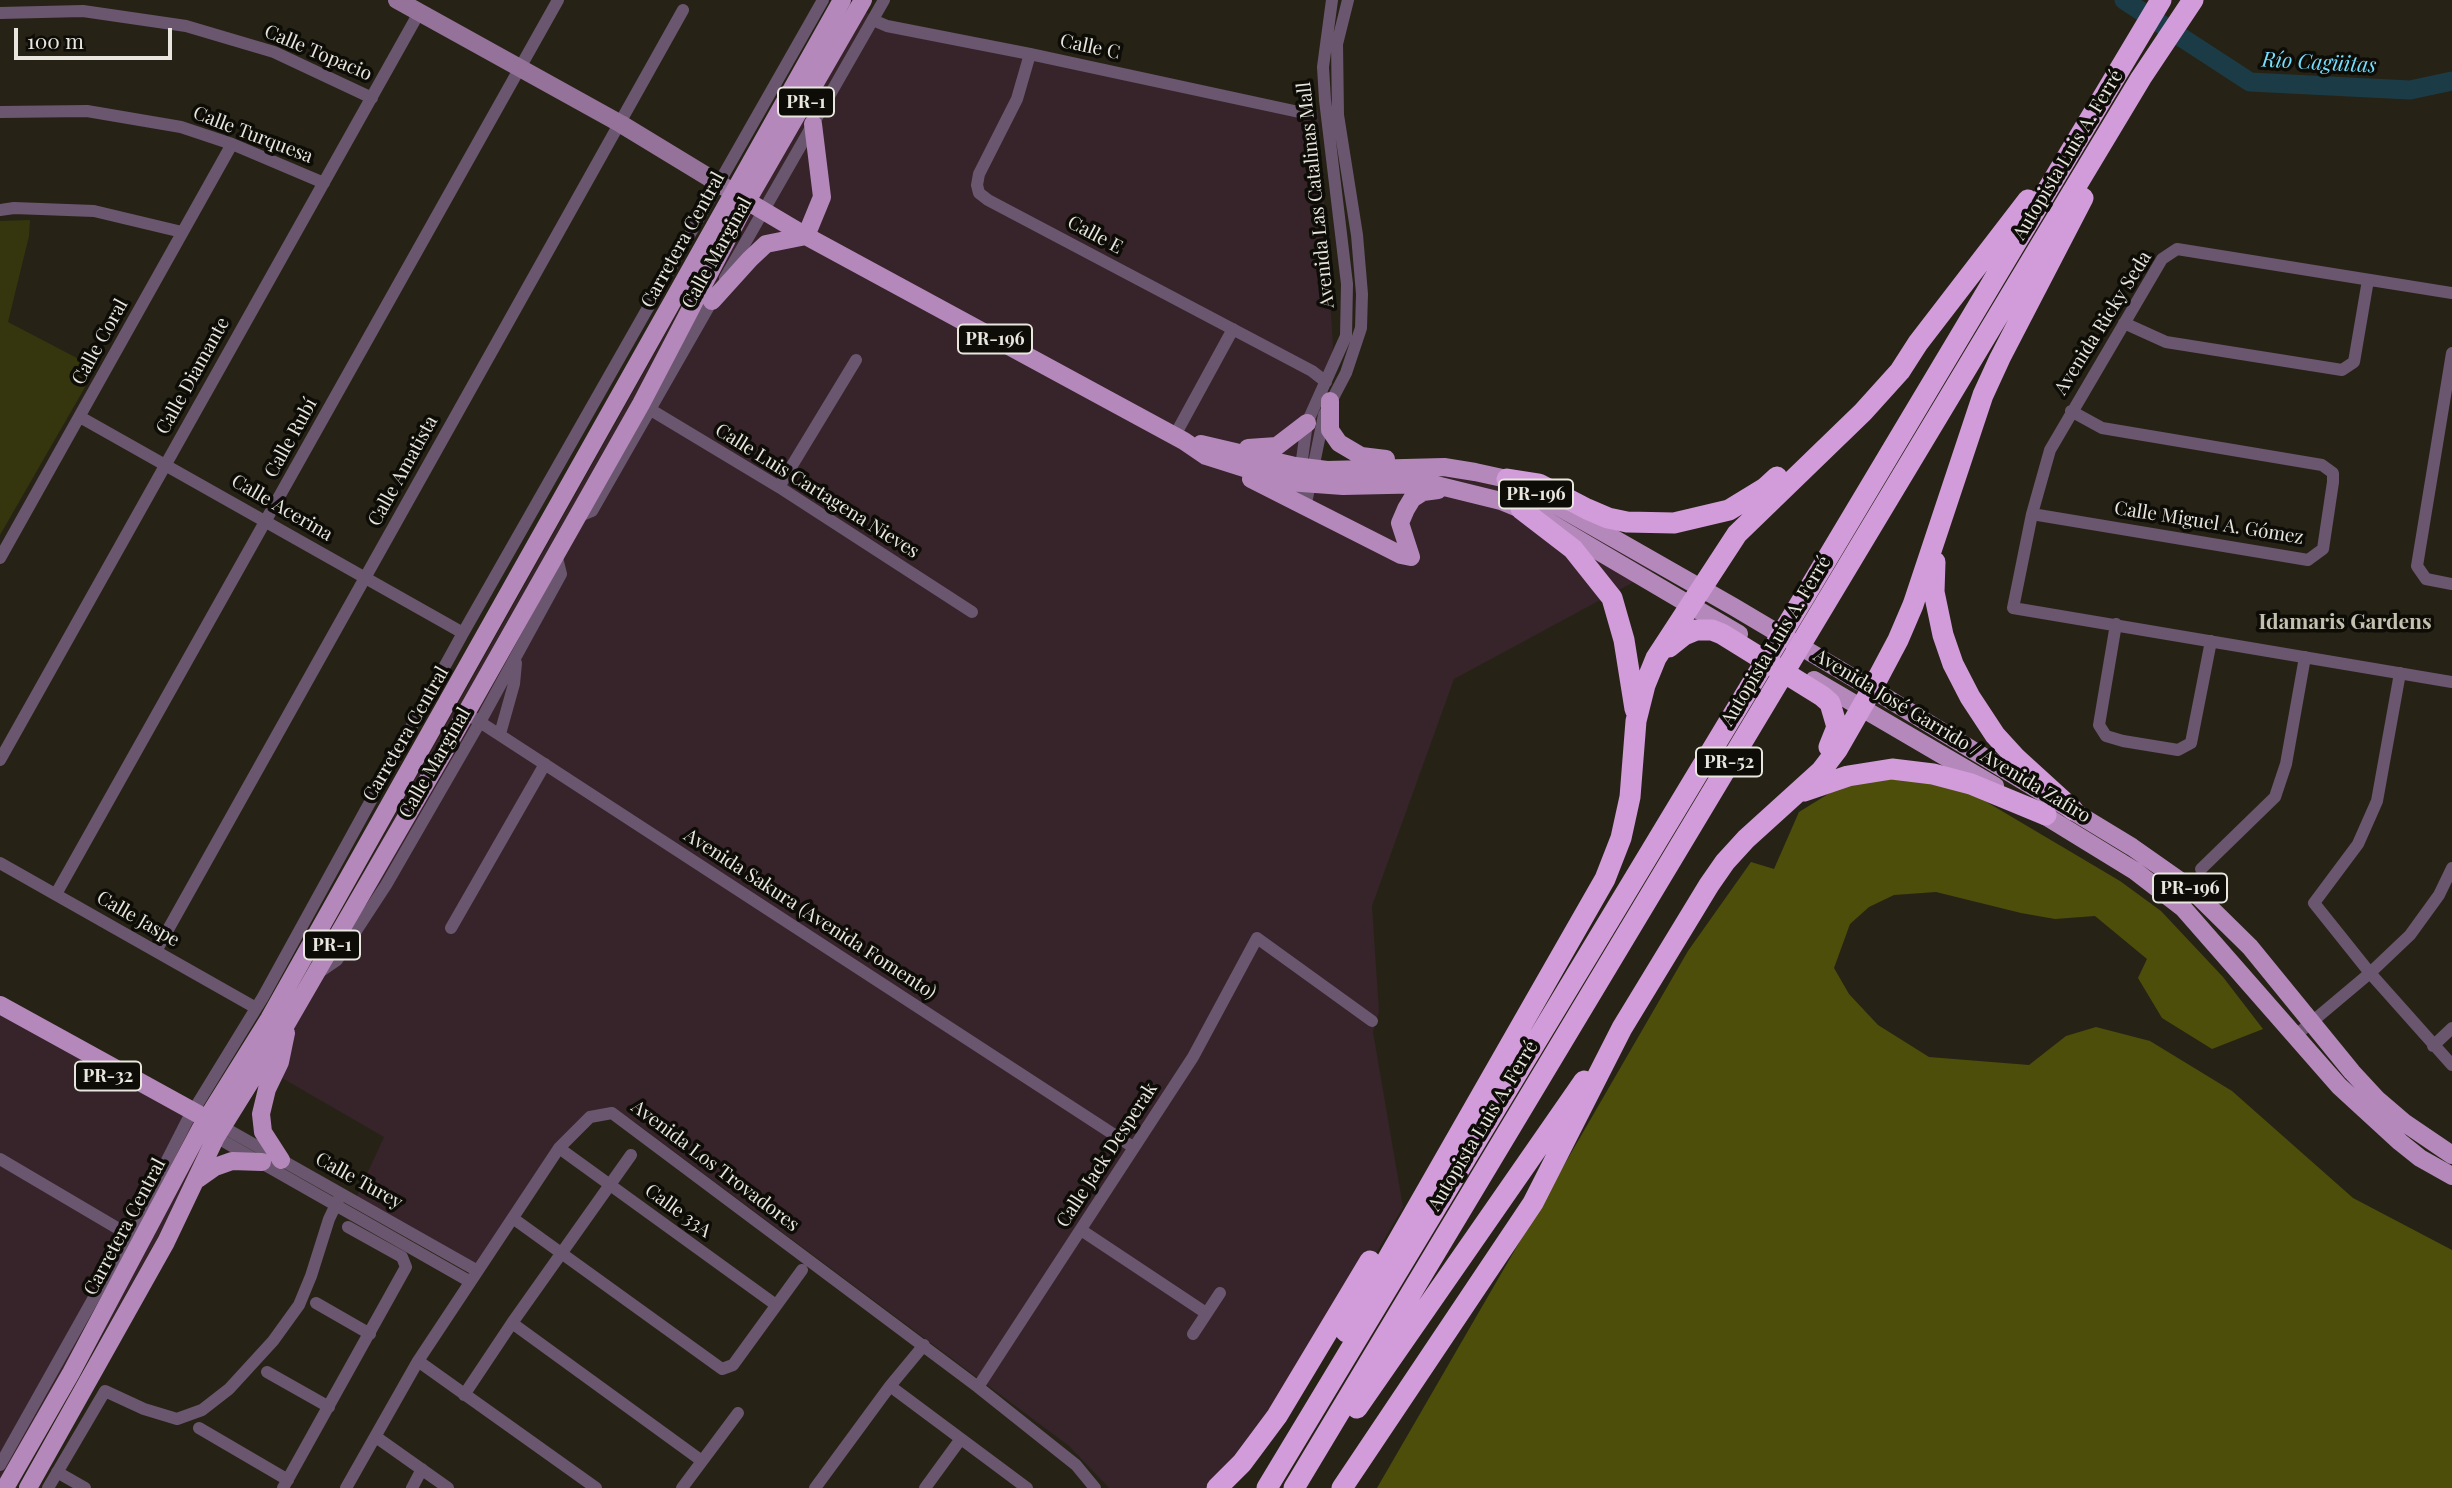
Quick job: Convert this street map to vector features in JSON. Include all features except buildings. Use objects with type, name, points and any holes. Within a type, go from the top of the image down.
[{"type":"highway","name":"Autopista Luis A. Ferré","points":[[1267,1488],[2161,0]]},
{"type":"highway","name":"Autopista Luis A. Ferré","points":[[1294,1488],[2141,78],[2193,0]]},
{"type":"highway","points":[[1342,1488],[1533,1203],[1622,1028],[1694,908],[1726,862],[1746,839],[1821,771],[1837,750],[1872,689],[1903,628],[1936,540],[1983,395],[2079,208],[2110,131]]},
{"type":"highway","points":[[1278,1469],[1298,1417],[1605,879],[1621,838],[1630,797],[1636,721],[1645,685],[1660,652],[1737,534],[1880,395],[2078,138]]},
{"type":"highway","points":[[1507,479],[1539,484],[1608,518],[1628,522],[1674,523],[1729,510],[1765,488],[1856,405],[1918,343]]},
{"type":"highway","points":[[1521,509],[1573,549],[1612,598],[1624,640],[1636,721]]},
{"type":"highway","points":[[1936,540],[1934,592],[1940,624],[1953,664],[1970,697],[1995,735],[2031,774],[2073,810]]},
{"type":"highway","points":[[1660,652],[1696,630],[1723,629],[1825,692],[1836,727],[1833,740],[1799,792]]},
{"type":"highway","points":[[1799,792],[1848,776],[1892,769],[1933,774],[1971,783],[2046,815]]},
{"type":"highway","points":[[1217,1488],[1242,1463],[1277,1416],[1500,1048],[1544,984]]},
{"type":"highway","points":[[1319,1447],[1355,1409],[1622,1028]]},
{"type":"main road","name":"Carretera Central","points":[[28,1488],[166,1242],[195,1180],[205,1124],[287,1023],[473,717],[556,554],[646,407],[802,55],[842,0]]},
{"type":"main road","name":"Carretera Central","points":[[5,1488],[21,1444],[78,1360],[205,1124],[270,1019],[667,312],[863,0]]},
{"type":"main road","points":[[712,301],[766,244],[806,236],[822,197],[813,124]]},
{"type":"main road","name":"Avenida José Garrido / Avenida Zafiro","points":[[740,197],[806,236],[1179,439],[1217,453],[1306,476],[1432,484],[1486,496],[1542,518],[1696,597],[1734,607],[2073,810],[2189,887],[2250,947],[2351,1072],[2377,1099],[2405,1123],[2452,1154]]},
{"type":"main road","points":[[646,407],[632,396],[663,340],[667,312]]},
{"type":"main road","points":[[1330,401],[1329,430],[1348,450],[1361,456],[1404,459],[1444,467]]},
{"type":"main road","points":[[1217,453],[1277,446],[1307,423]]},
{"type":"main road","points":[[1217,453],[1301,505],[1401,555],[1411,557],[1400,523],[1406,509],[1412,499],[1423,492],[1451,488]]},
{"type":"main road","name":"Avenida José Garrido / Avenida Zafiro","points":[[1306,476],[1327,470],[1444,467],[1507,479],[1696,597],[1723,629]]},
{"type":"main road","points":[[405,776],[427,758],[445,729],[473,717],[471,682],[485,656],[495,619]]},
{"type":"main road","name":"Avenida José Garrido / Avenida Zafiro","points":[[1825,692],[1860,709],[2046,815],[2134,870],[2183,908],[2339,1087],[2370,1117],[2420,1157],[2452,1176]]},
{"type":"main road","points":[[0,1005],[205,1124]]},
{"type":"main road","name":"PR-32","points":[[0,1016],[205,1124]]},
{"type":"main road","points":[[281,1160],[263,1132],[261,1114],[267,1089],[280,1062],[287,1023]]},
{"type":"main road","points":[[195,1180],[215,1167],[232,1161],[262,1162]]},
{"type":"main road","points":[[21,1444],[32,1460],[24,1475],[22,1488]]},
{"type":"street","name":"Avenida José Garrido / Avenida Zafiro","points":[[397,0],[621,124],[740,197]]},
{"type":"street","name":"Calle Rubí","points":[[55,894],[558,0]]},
{"type":"street","points":[[802,55],[823,0]]},
{"type":"street","name":"Calle Marginal","points":[[646,407],[712,301],[740,197],[813,124],[884,0]]},
{"type":"street","name":"Avenida Las Catalinas Mall","points":[[1306,476],[1307,423],[1346,337],[1348,306],[1323,67],[1332,0]]},
{"type":"street","name":"Avenida Las Catalinas Mall","points":[[1301,505],[1306,476],[1320,429],[1330,401],[1353,355],[1361,328],[1362,288],[1357,235],[1338,115],[1337,44],[1348,0]]},
{"type":"street","name":"Calle Amatista","points":[[156,951],[683,10]]},
{"type":"street","name":"Calle Topacio","points":[[0,13],[83,11],[186,26],[274,52],[372,98]]},
{"type":"street","name":"Calle Diamante","points":[[0,760],[420,11]]},
{"type":"street","name":"Calle C","points":[[873,20],[887,26],[1299,112]]},
{"type":"street","name":"Calle E","points":[[1030,54],[1017,99],[979,174],[979,193],[1312,371],[1326,382]]},
{"type":"street","name":"Calle Turquesa","points":[[0,112],[87,111],[181,127],[232,144],[324,183]]},
{"type":"street","name":"Calle Coral","points":[[0,558],[232,144]]},
{"type":"street","points":[[0,1465],[21,1444],[129,1235],[205,1124],[260,1003],[463,633],[740,197]]},
{"type":"street","points":[[0,210],[14,208],[94,211],[182,232]]},
{"type":"street","name":"Avenida Ricky Seda","points":[[2116,624],[2013,607],[2032,514],[2050,450],[2162,259],[2177,249],[2452,293]]},
{"type":"street","points":[[2124,323],[2166,342],[2342,370],[2354,362],[2368,280]]},
{"type":"street","points":[[1179,439],[1233,329]]},
{"type":"street","points":[[2452,353],[2417,566],[2426,579],[2452,584]]},
{"type":"street","points":[[779,486],[856,360]]},
{"type":"street","name":"Calle Luis Cartagena Nieves","points":[[646,407],[779,486],[972,612]]},
{"type":"street","name":"Calle Miguel A. Gómez","points":[[2032,514],[2308,560],[2323,549],[2333,473],[2322,465],[2102,428],[2071,411]]},
{"type":"street","name":"Calle Acerina","points":[[80,417],[463,633]]},
{"type":"street","name":"Calle Marginal","points":[[473,717],[516,658],[561,573],[556,554]]},
{"type":"street","points":[[2211,641],[2191,743],[2178,750],[2106,736],[2099,724],[2116,624],[2452,682]]},
{"type":"street","points":[[2200,869],[2275,797],[2286,764],[2305,657]]},
{"type":"street","points":[[500,734],[514,684],[516,658]]},
{"type":"street","points":[[2400,673],[2377,802],[2358,844],[2314,903],[2370,973],[2452,1065]]},
{"type":"street","name":"Avenida Sakura (Avenida Fomento)","points":[[473,717],[1133,1147]]},
{"type":"street","points":[[451,928],[545,764]]},
{"type":"street","name":"Calle Jaspe","points":[[0,863],[156,951],[260,1003]]},
{"type":"street","points":[[2295,1036],[2370,973],[2410,935],[2439,895],[2452,868]]},
{"type":"street","name":"Calle Jack Desperak","points":[[978,1387],[1193,1057],[1257,938],[1372,1021]]},
{"type":"street","points":[[260,1003],[295,972]]},
{"type":"street","points":[[2433,1046],[2452,1028]]},
{"type":"street","name":"Avenida Los Trovadores","points":[[346,1488],[418,1361],[559,1148],[590,1117],[612,1113],[924,1345],[1076,1465],[1096,1488]]},
{"type":"street","name":"Calle Turey","points":[[205,1124],[281,1160],[338,1199]]},
{"type":"street","name":"Calle Turey","points":[[205,1124],[262,1162],[338,1199],[473,1275]]},
{"type":"street","name":"Calle 33A","points":[[559,1148],[776,1305]]},
{"type":"street","points":[[464,1395],[631,1155]]},
{"type":"street","points":[[0,1159],[129,1235]]},
{"type":"street","points":[[48,1488],[105,1391],[144,1409],[177,1419],[202,1410],[229,1389],[273,1341],[299,1305],[338,1199]]},
{"type":"street","points":[[513,1219],[722,1369],[733,1366],[802,1270]]},
{"type":"street","points":[[199,1429],[286,1484],[406,1267],[402,1257],[348,1227]]},
{"type":"street","points":[[1081,1230],[1206,1313]]},
{"type":"street","points":[[1193,1334],[1220,1293]]},
{"type":"street","points":[[316,1303],[370,1334]]},
{"type":"street","points":[[512,1323],[702,1461]]},
{"type":"street","points":[[815,1488],[890,1386],[924,1345]]},
{"type":"street","points":[[418,1361],[596,1488]]},
{"type":"street","points":[[267,1372],[329,1407]]},
{"type":"street","points":[[890,1386],[1027,1488]]},
{"type":"street","points":[[682,1488],[738,1413]]},
{"type":"street","points":[[376,1437],[448,1488]]},
{"type":"street","points":[[925,1488],[960,1440]]},
{"type":"street","points":[[412,1488],[422,1469]]},
{"type":"street","points":[[57,1472],[85,1488]]},
{"type":"shaded area","points":[[853,0],[875,20],[934,35],[1318,110],[1333,346],[1319,468],[1475,472],[1667,564],[1454,679],[1372,906],[1379,1012],[1373,1032],[1403,1207],[1287,1407],[1215,1488],[1109,1488],[1069,1446],[636,1123],[612,1111],[589,1117],[476,1271],[354,1202],[384,1137],[256,1063]]},
{"type":"shaded area","points":[[30,220],[29,236],[8,322],[96,368],[0,535],[0,221]]},
{"type":"shaded area","points":[[1894,779],[1939,783],[1968,791],[2120,881],[2161,911],[2223,977],[2263,1029],[2212,1049],[2162,1018],[2138,978],[2147,959],[2095,916],[2055,919],[1936,892],[1894,895],[1869,907],[1850,924],[1834,968],[1849,994],[1878,1025],[1929,1057],[2029,1065],[2066,1036],[2096,1027],[2150,1041],[2232,1091],[2353,1198],[2452,1250],[2452,1488],[1377,1488],[1688,951],[1751,862],[1774,869],[1799,812],[1841,786]]},
{"type":"shaded area","points":[[0,1003],[222,1124],[16,1488],[0,1488]]},
{"type":"waterway","name":"Río Cagüitas","points":[[2124,0],[2250,82],[2410,90],[2452,81]]},
{"type":"district","name":"Idamaris Gardens","points":[[2345,622]]}]
